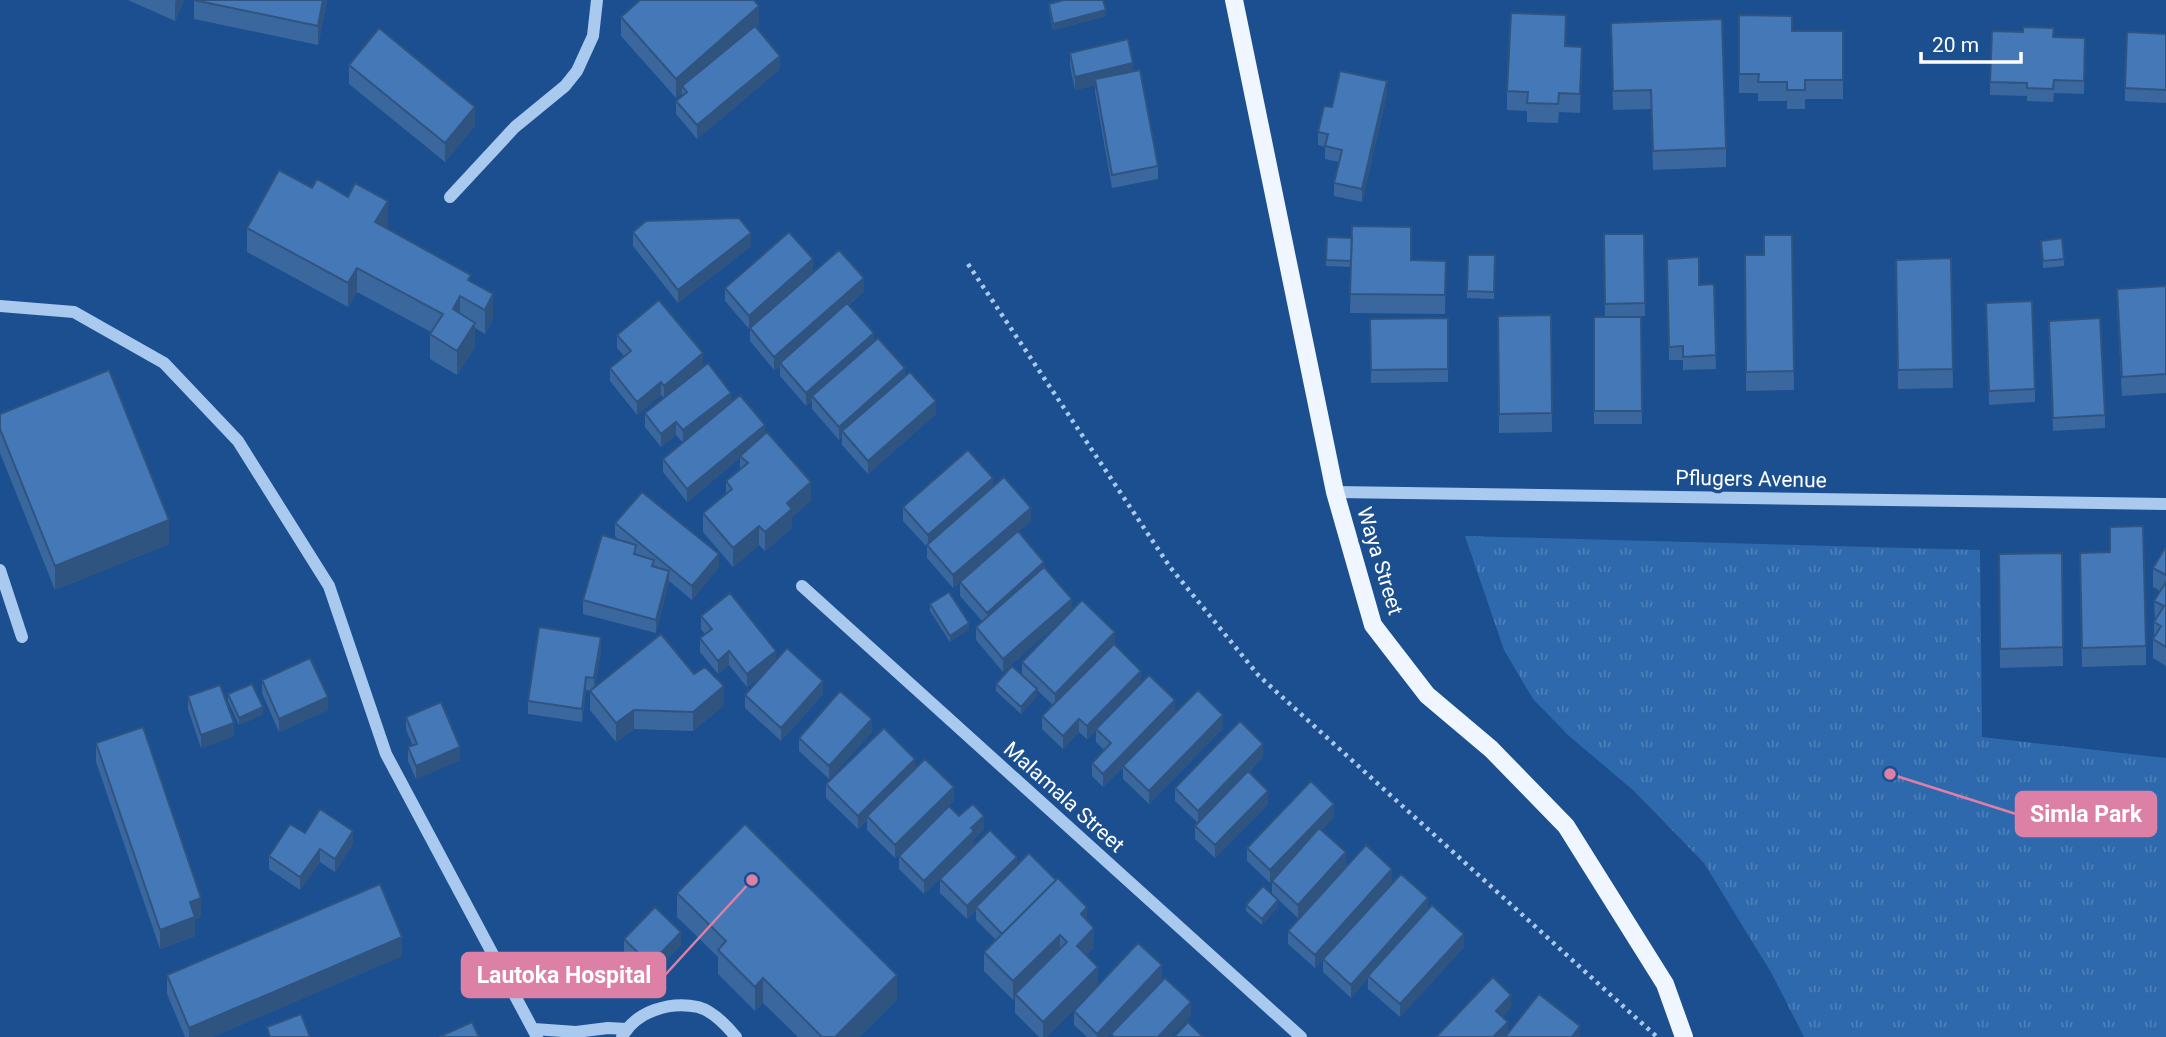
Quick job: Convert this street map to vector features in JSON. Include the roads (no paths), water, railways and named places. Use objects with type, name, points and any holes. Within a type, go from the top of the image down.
[{"type":"main road","name":"Waya Street","points":[[1234,0],[1335,492],[1373,625],[1427,695],[1491,749],[1566,826],[1665,984],[1684,1037]]},
{"type":"street","points":[[450,197],[516,127],[565,86],[577,71],[593,36],[597,0]]},
{"type":"street","points":[[0,306],[74,312],[164,363],[238,441],[329,586],[386,754],[535,1033],[608,1028],[624,1033],[647,1012],[673,1006],[700,1007],[724,1022],[736,1037]]},
{"type":"street","name":"Pflugers Avenue","points":[[1335,492],[2166,504]]},
{"type":"street","points":[[0,570],[23,637]]},
{"type":"street","name":"Malamala Street","points":[[802,586],[1301,1037]]},
{"type":"place","name":"Simla Park","points":[[1890,774]]},
{"type":"place","name":"Lautoka Hospital","points":[[752,880]]}]
